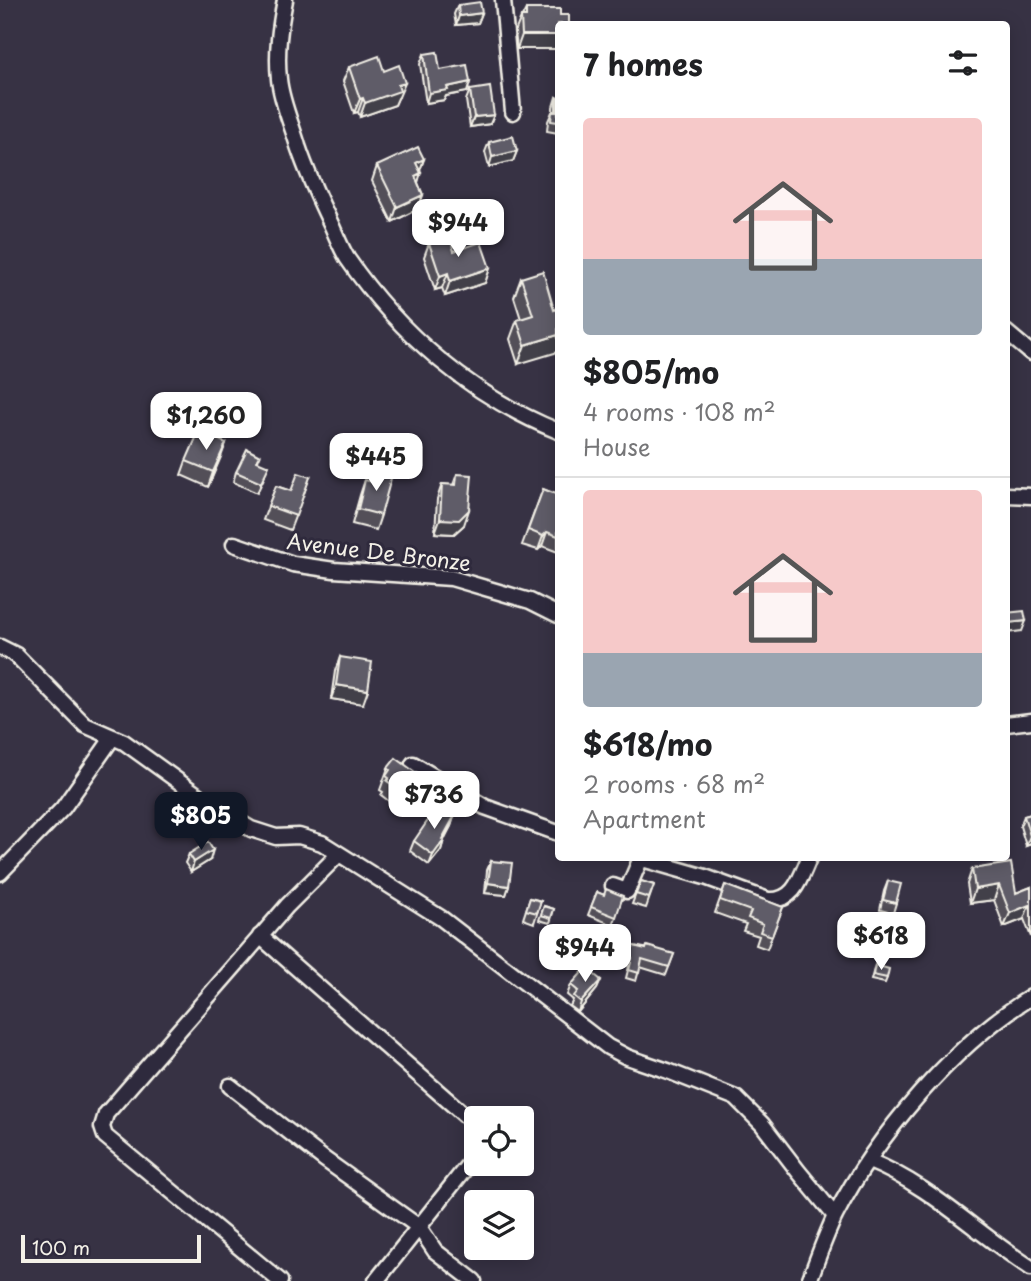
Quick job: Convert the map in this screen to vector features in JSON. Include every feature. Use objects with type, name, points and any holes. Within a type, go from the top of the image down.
[{"type":"street","points":[[285,0],[280,31],[279,83],[306,169],[346,256],[378,299],[417,341],[449,368],[502,404],[555,430]]},
{"type":"street","points":[[503,0],[513,112]]},
{"type":"street","points":[[1010,335],[1031,353]]},
{"type":"street","points":[[1010,495],[1031,496]]},
{"type":"street","name":"Avenue De Bronze","points":[[234,544],[293,564],[334,570],[451,578],[530,601],[555,613]]},
{"type":"street","points":[[0,647],[16,655],[85,725],[113,737],[244,825],[276,837],[299,836],[322,843],[441,918],[608,1047],[627,1057],[736,1098],[762,1124],[835,1216]]},
{"type":"street","points":[[1010,724],[1031,721]]},
{"type":"street","points":[[0,873],[64,808],[113,737]]},
{"type":"street","points":[[413,764],[485,807],[555,832]]},
{"type":"street","points":[[280,1281],[105,1136],[102,1127],[106,1114],[287,905],[339,855]]},
{"type":"street","points":[[613,886],[627,891],[639,861]]},
{"type":"street","points":[[650,861],[777,901],[791,893],[807,861]]},
{"type":"street","points":[[260,936],[464,1114]]},
{"type":"street","points":[[809,1281],[835,1216],[897,1122],[925,1088],[969,1045],[1003,1016],[1031,997]]},
{"type":"street","points":[[230,1086],[324,1159],[419,1227],[435,1251],[474,1281]]},
{"type":"street","points":[[869,1161],[897,1173],[933,1195],[978,1232],[1031,1269]]},
{"type":"street","points":[[376,1281],[464,1170]]},
{"type":"building","points":[[480,2],[482,13],[459,16],[458,5]]},
{"type":"building","points":[[526,9],[560,9],[560,15],[569,15],[569,21],[555,21],[555,35],[522,35],[521,17],[526,17]]},
{"type":"building","points":[[437,52],[440,70],[467,65],[470,82],[429,93],[424,54]]},
{"type":"building","points":[[379,56],[384,71],[399,65],[405,83],[398,85],[400,91],[365,103],[363,98],[360,99],[349,67]]},
{"type":"building","points":[[490,87],[494,115],[474,117],[470,90]]},
{"type":"building","points":[[552,112],[555,112],[555,122],[551,121]]},
{"type":"building","points":[[513,136],[517,151],[492,157],[489,142]]},
{"type":"building","points":[[418,147],[424,159],[416,163],[421,173],[415,176],[423,195],[397,207],[377,166]]},
{"type":"building","points":[[449,236],[454,251],[481,242],[490,268],[450,281],[448,273],[440,276],[429,243]]},
{"type":"building","points":[[543,271],[555,310],[555,336],[525,345],[517,320],[533,315],[521,278]]},
{"type":"building","points":[[199,431],[226,443],[213,472],[186,461]]},
{"type":"building","points":[[247,449],[260,456],[257,461],[269,466],[261,483],[236,472]]},
{"type":"building","points":[[381,468],[393,471],[381,515],[358,509],[365,480],[377,483]]},
{"type":"building","points":[[298,473],[310,477],[296,516],[268,506],[276,486],[291,491]]},
{"type":"building","points":[[457,474],[472,475],[469,510],[459,520],[440,519],[442,484],[456,485]]},
{"type":"building","points":[[543,489],[555,494],[555,535],[547,532],[543,536],[528,530]]},
{"type":"building","points":[[1024,611],[1026,621],[1010,623],[1010,613]]},
{"type":"building","points":[[340,657],[372,662],[368,690],[336,685]]},
{"type":"building","points":[[396,758],[423,778],[409,797],[387,781],[389,778],[386,776],[390,770],[388,768]]},
{"type":"building","points":[[437,807],[454,817],[442,839],[444,840],[433,855],[414,841]]},
{"type":"building","points":[[1031,814],[1031,836],[1030,836],[1024,816]]},
{"type":"building","points":[[208,842],[213,850],[194,862],[189,854]]},
{"type":"building","points":[[491,861],[512,863],[509,886],[488,883]]},
{"type":"building","points":[[1011,863],[1016,893],[1031,887],[1031,909],[1029,905],[1010,913],[999,885],[975,889],[972,869]]},
{"type":"building","points":[[641,881],[654,885],[649,898],[636,894]]},
{"type":"building","points":[[888,881],[901,884],[896,903],[883,900]]},
{"type":"building","points":[[725,885],[783,907],[772,936],[760,932],[763,924],[748,918],[751,911],[720,900]]},
{"type":"building","points":[[606,889],[623,896],[616,917],[591,907],[597,892],[604,895]]},
{"type":"building","points":[[530,898],[541,901],[537,913],[526,910]]},
{"type":"building","points":[[544,906],[554,909],[551,918],[541,915]]},
{"type":"building","points":[[605,926],[619,931],[614,946],[600,942]]},
{"type":"building","points":[[629,945],[646,949],[647,946],[674,954],[669,967],[642,959],[639,973],[629,970],[632,958],[626,957]]},
{"type":"building","points":[[875,965],[889,969],[887,978],[873,975]]},
{"type":"building","points":[[585,969],[601,980],[581,1002],[574,996],[578,991],[571,985]]}]
